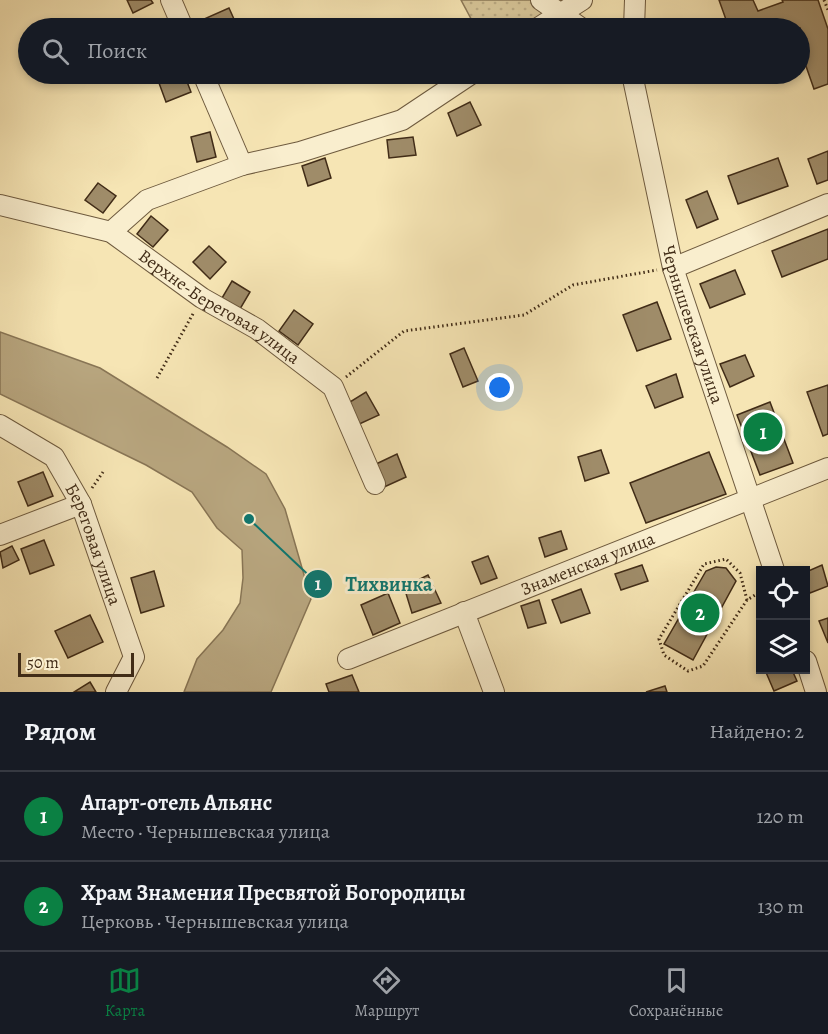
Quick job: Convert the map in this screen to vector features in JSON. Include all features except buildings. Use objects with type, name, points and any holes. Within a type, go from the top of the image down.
[{"type":"street","points":[[171,0],[179,18]]},
{"type":"street","points":[[541,0],[565,18]]},
{"type":"street","points":[[553,18],[582,0]]},
{"type":"street","points":[[634,18],[635,0]]},
{"type":"street","points":[[207,84],[242,165]]},
{"type":"street","points":[[111,232],[147,200],[242,165],[300,152],[402,120],[456,84]]},
{"type":"street","name":"Чернышевская улица","points":[[633,84],[673,268],[773,566]]},
{"type":"street","points":[[673,268],[828,204]]},
{"type":"street","name":"Верхне-Береговая улица","points":[[0,205],[111,232],[202,298],[257,329],[333,387]]},
{"type":"street","points":[[333,387],[343,415],[375,484]]},
{"type":"street","name":"Береговая улица","points":[[0,425],[54,457],[81,504],[134,657],[116,692]]},
{"type":"street","name":"Знаменская улица","points":[[348,659],[750,496],[828,468]]},
{"type":"street","points":[[0,535],[81,504]]},
{"type":"street","points":[[464,612],[494,692]]},
{"type":"street","points":[[810,673],[816,692]]},
{"type":"path","points":[[824,0],[828,10]]},
{"type":"path","points":[[333,387],[404,331],[524,315],[573,285],[673,268]]},
{"type":"path","points":[[157,378],[202,298]]},
{"type":"path","points":[[747,600],[740,573],[726,560],[704,564],[659,639],[664,655],[688,671],[703,666],[747,600],[756,594]]},
{"type":"shaded area","points":[[461,0],[568,0],[541,18],[471,18]]},
{"type":"shaded area","points":[[0,332],[100,368],[266,474],[285,509],[311,599],[271,692],[184,692],[197,659],[223,630],[240,603],[243,578],[242,550],[217,528],[192,492],[146,465],[0,394]]},
{"type":"place","name":"Апарт-отель Альянс","points":[[763,432]]},
{"type":"place","name":"Тихвинка","points":[[249,519]]},
{"type":"place","name":"Храм Знамения Пресвятой Богородицы","points":[[700,613]]}]
